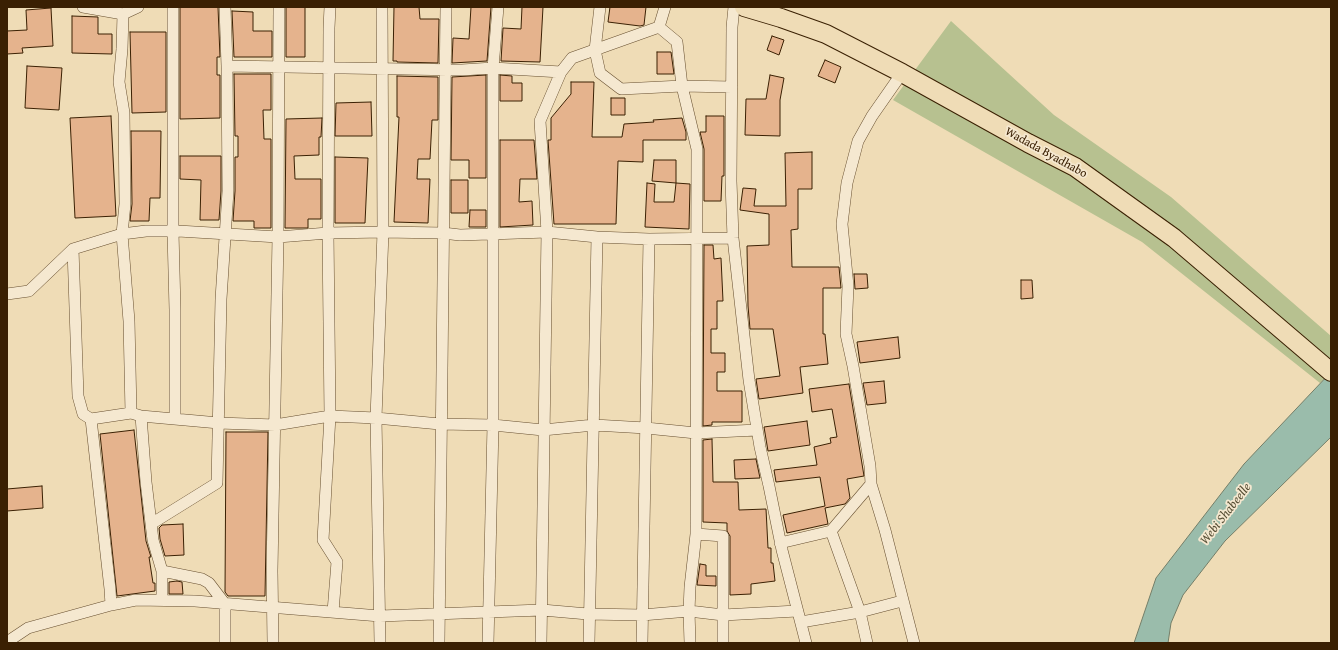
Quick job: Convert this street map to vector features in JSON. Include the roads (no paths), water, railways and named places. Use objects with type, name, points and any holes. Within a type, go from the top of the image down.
[{"type":"main road","name":"Wadada Byadhabo","points":[[744,7],[768,10],[826,34],[902,73],[1028,143],[1075,167],[1174,238],[1331,372]]},
{"type":"street","points":[[83,7],[123,14],[138,7]]},
{"type":"street","points":[[173,7],[172,232],[175,310],[175,418]]},
{"type":"street","points":[[151,524],[217,483],[221,299],[228,191],[225,7]]},
{"type":"street","points":[[273,643],[272,571],[278,237],[279,7]]},
{"type":"street","points":[[330,7],[328,233],[330,416],[323,540],[337,562],[334,612]]},
{"type":"street","points":[[380,643],[376,418],[383,232],[382,7]]},
{"type":"street","points":[[439,643],[440,424],[446,7]]},
{"type":"street","points":[[488,643],[493,425],[493,68],[498,7]]},
{"type":"street","points":[[600,7],[595,50],[600,73],[621,89],[682,86],[732,87]]},
{"type":"street","points":[[659,27],[665,7]]},
{"type":"street","points":[[734,7],[732,27],[731,181],[733,238],[749,380],[757,430],[780,543],[806,643]]},
{"type":"street","points":[[123,14],[122,49],[118,82],[124,113],[125,204],[122,234],[136,414],[153,540],[162,571],[162,600]]},
{"type":"street","points":[[540,643],[542,610],[547,232],[540,121],[561,72],[572,58],[659,27]]},
{"type":"street","points":[[659,27],[677,42],[682,86],[697,150],[696,534],[690,588],[690,643]]},
{"type":"street","points":[[227,66],[382,70],[462,70],[493,68],[561,72]]},
{"type":"street","points":[[902,73],[872,116],[858,141],[847,183],[842,224],[848,286],[846,334],[853,366],[868,458],[870,484],[885,530],[914,643]]},
{"type":"street","points":[[7,294],[29,291],[73,249],[122,234],[146,231],[278,237],[328,233],[383,232],[493,235],[547,232],[597,237],[649,239],[733,238]]},
{"type":"street","points":[[589,643],[588,614],[594,426],[597,237]]},
{"type":"street","points":[[642,643],[649,239]]},
{"type":"street","points":[[73,249],[78,396],[83,414],[91,419],[136,414],[219,423],[275,425],[330,416],[376,418],[440,424],[493,425],[544,430],[594,426],[646,428],[696,433],[757,430]]},
{"type":"street","points":[[91,419],[111,605]]},
{"type":"street","points":[[780,543],[831,531],[870,484]]},
{"type":"street","points":[[831,531],[860,612],[866,643]]},
{"type":"street","points":[[696,534],[724,536],[723,643]]},
{"type":"street","points":[[162,571],[202,579],[209,583],[225,604],[225,643]]},
{"type":"street","points":[[7,642],[28,628],[111,605],[136,600],[195,601],[380,616],[542,610],[588,614],[642,615],[689,611],[723,615],[799,616],[860,612],[902,601]]},
{"type":"water","name":"Webi Shabeelle","points":[[1331,372],[1331,437],[1225,541],[1183,595],[1171,623],[1168,643],[1134,643],[1156,578],[1244,464]]}]
